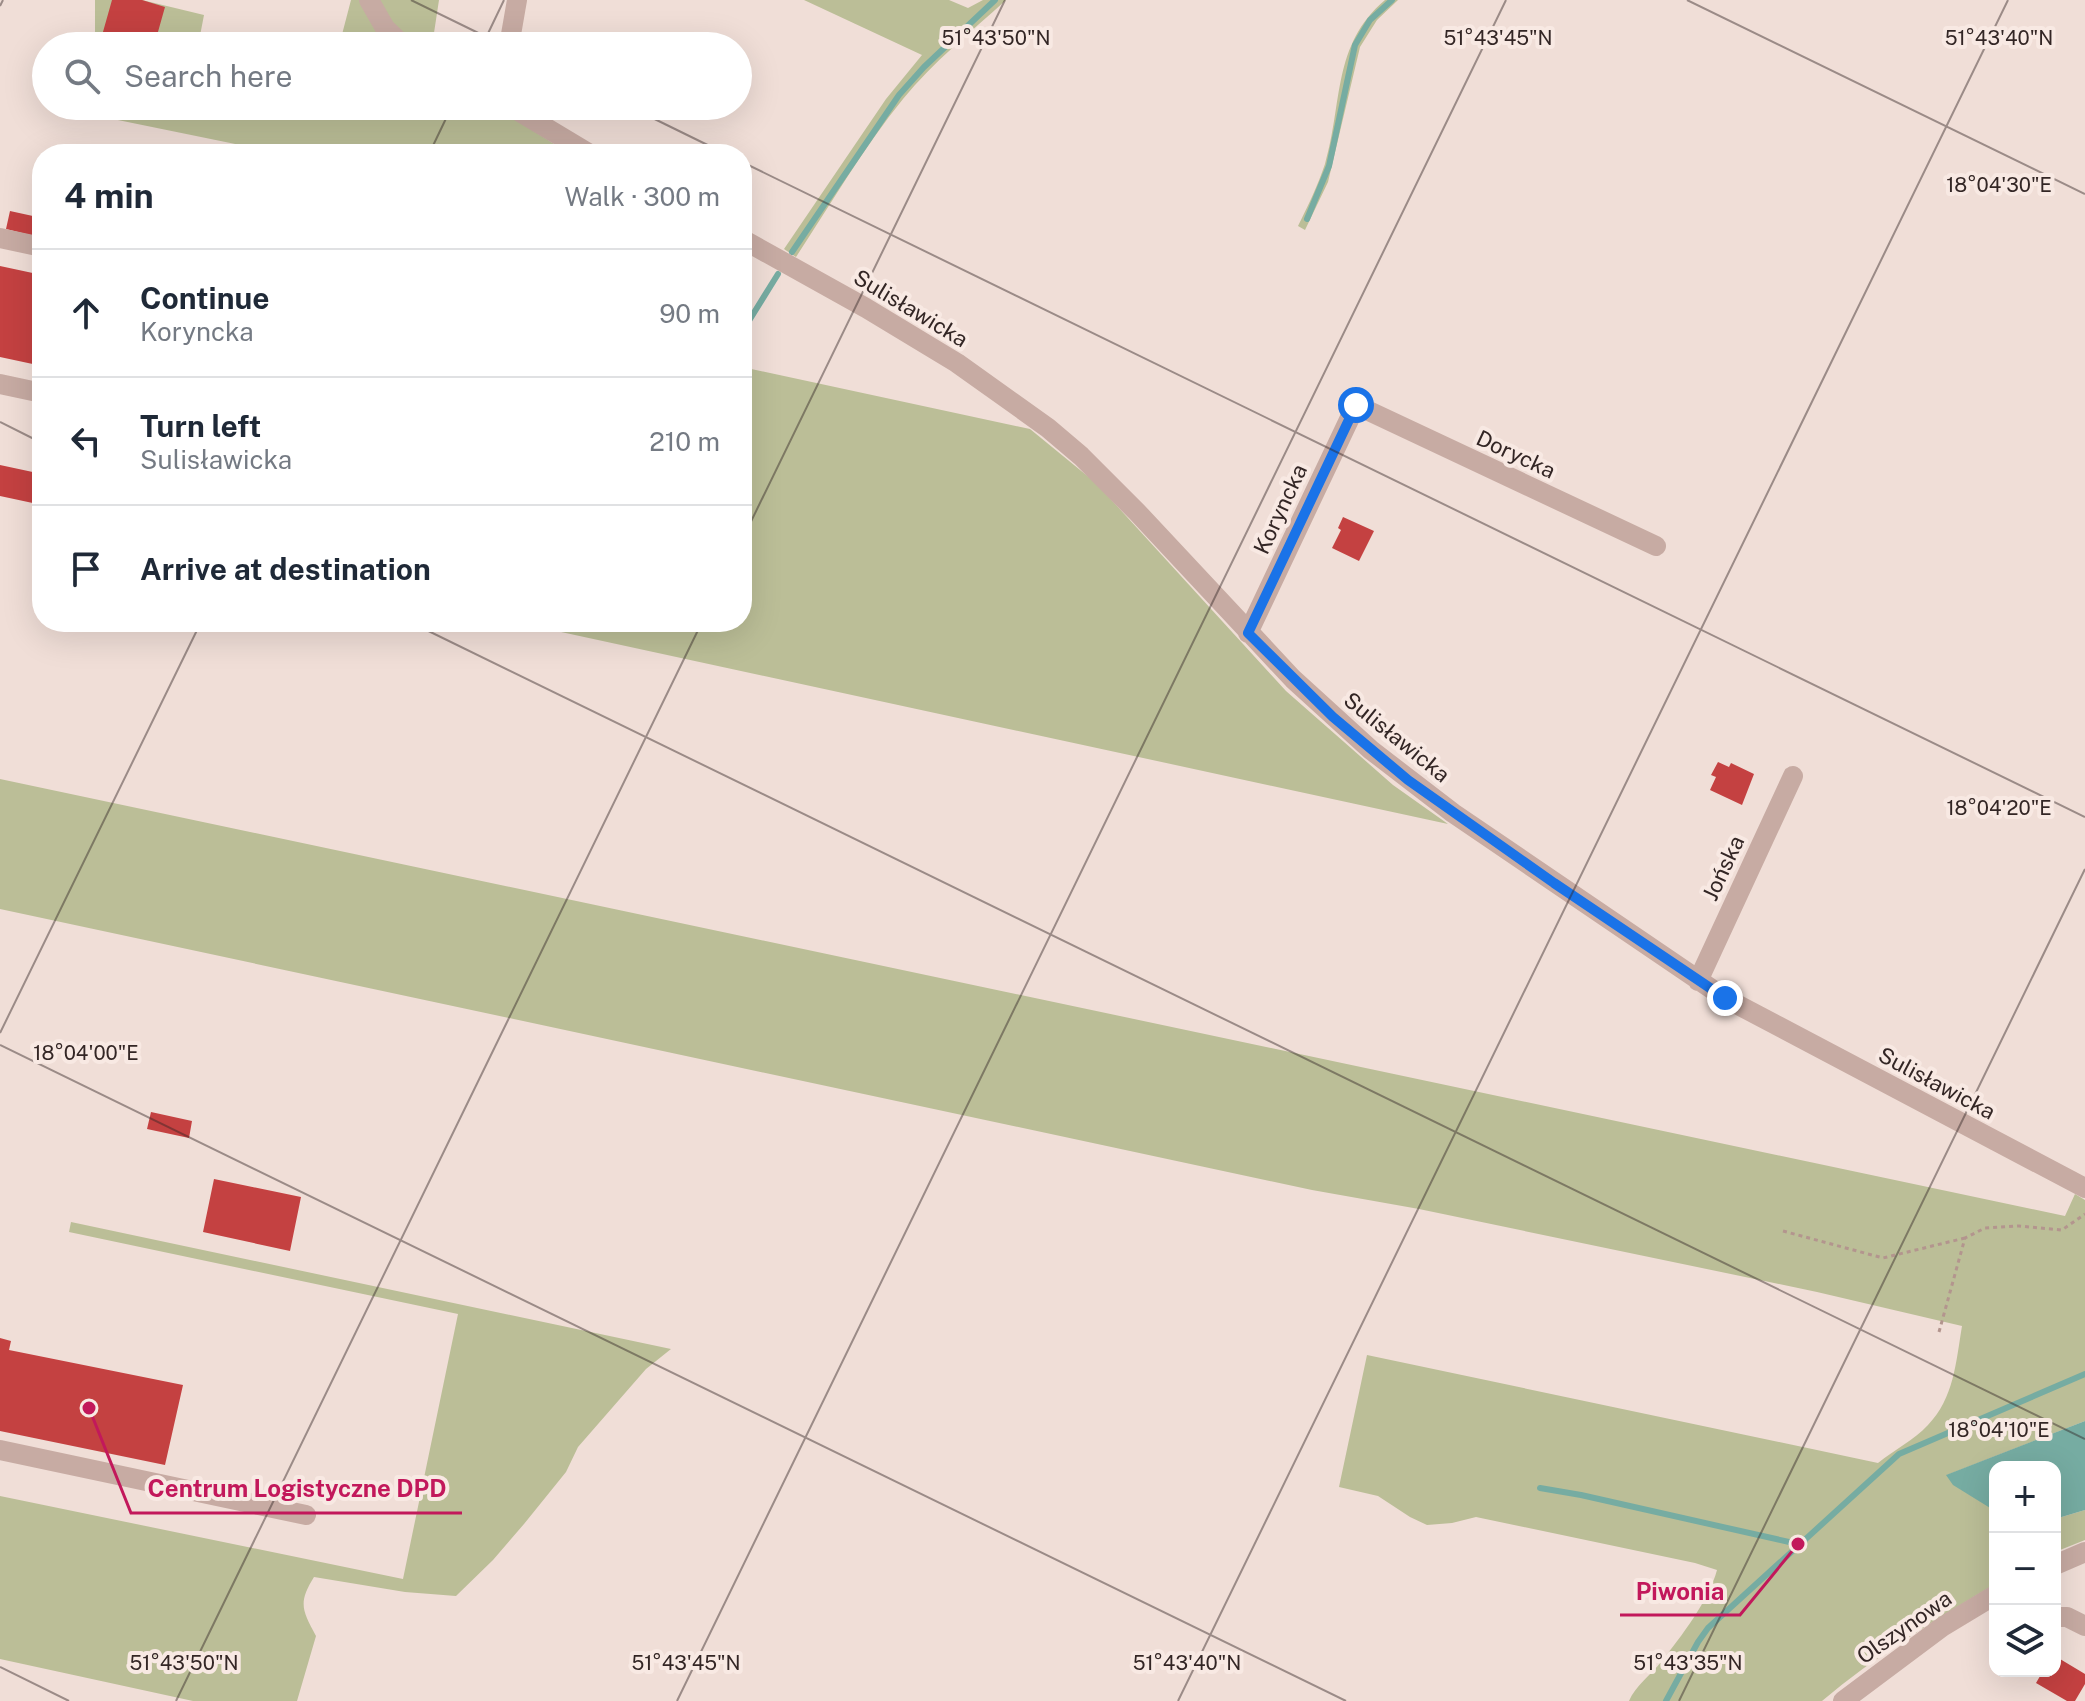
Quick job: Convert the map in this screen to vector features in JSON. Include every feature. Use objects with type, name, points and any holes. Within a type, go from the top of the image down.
[{"type":"street","points":[[369,0],[389,32]]},
{"type":"street","points":[[511,32],[517,0]]},
{"type":"street","points":[[533,120],[573,144]]},
{"type":"street","points":[[0,238],[32,245]]},
{"type":"street","name":"Sulisławicka","points":[[752,245],[957,363],[1048,428],[1137,512],[1248,633],[1333,717],[1408,780],[1698,981],[1771,1023],[2085,1188]]},
{"type":"street","points":[[0,384],[32,391]]},
{"type":"street","name":"Koryncka","points":[[1248,633],[1356,405]]},
{"type":"street","name":"Dorycka","points":[[1356,405],[1656,546]]},
{"type":"street","name":"Jońska","points":[[1698,981],[1793,776]]},
{"type":"street","points":[[0,1450],[306,1515]]},
{"type":"street","points":[[2061,1562],[2085,1552]]},
{"type":"street","name":"Olszynowa","points":[[1843,1701],[1942,1627],[1989,1599]]},
{"type":"street","points":[[2061,1617],[2085,1626]]},
{"type":"path","points":[[1783,1231],[1883,1258],[1965,1238],[1985,1228],[2019,1226],[2062,1230],[2085,1214]]},
{"type":"path","points":[[1939,1332],[1965,1238]]},
{"type":"green space","points":[[95,0],[142,0],[204,15],[201,32],[95,32]]},
{"type":"green space","points":[[351,0],[361,0],[383,32],[343,32]]},
{"type":"green space","points":[[376,0],[439,0],[434,32],[398,32]]},
{"type":"green space","points":[[804,0],[949,0],[968,8],[983,0],[1006,0],[940,60],[903,99],[796,257],[784,249],[886,99],[922,55]]},
{"type":"green space","points":[[1385,0],[1398,0],[1377,20],[1360,47],[1328,182],[1305,230],[1298,226],[1325,164],[1347,56],[1368,17]]},
{"type":"green space","points":[[118,120],[516,120],[554,144],[235,144]]},
{"type":"green space","points":[[752,369],[1030,429],[1096,483],[1286,691],[1393,785],[1448,824],[561,632],[752,632]]},
{"type":"green space","points":[[0,779],[2065,1216],[2075,1194],[2085,1200],[2085,1421],[1947,1475],[1989,1506],[1989,1588],[1884,1654],[1822,1701],[1629,1701],[1694,1618],[1717,1570],[1476,1517],[1427,1525],[1378,1496],[1339,1487],[1367,1355],[1878,1463],[1917,1435],[1937,1414],[1949,1391],[1962,1326],[1817,1292],[1419,1209],[1312,1190],[0,909]]},
{"type":"green space","points":[[71,1222],[671,1349],[646,1369],[578,1447],[566,1472],[524,1524],[456,1596],[405,1592],[314,1577],[304,1606],[316,1636],[297,1701],[193,1701],[0,1659],[0,1496],[403,1579],[458,1314],[69,1232]]},
{"type":"green space","points":[[2085,1510],[2085,1540],[2061,1550],[2061,1517]]},
{"type":"water","points":[[2085,1421],[2085,1510],[2061,1517],[2061,1461],[1989,1461],[1989,1507],[1953,1485],[1946,1475]]},
{"type":"building","points":[[112,0],[142,0],[165,7],[158,32],[103,32]]},
{"type":"building","points":[[10,211],[32,216],[32,236],[6,229]]},
{"type":"building","points":[[0,266],[32,273],[32,364],[0,357]]},
{"type":"building","points":[[0,465],[32,472],[32,503],[0,496]]},
{"type":"building","points":[[1343,517],[1374,531],[1359,561],[1332,548],[1341,530],[1338,528]]},
{"type":"building","points":[[1718,762],[1729,767],[1731,763],[1754,774],[1742,805],[1710,790],[1716,777],[1711,775]]},
{"type":"building","points":[[151,1112],[192,1121],[189,1138],[147,1129]]},
{"type":"building","points":[[214,1179],[301,1197],[290,1251],[203,1232]]},
{"type":"building","points":[[0,1338],[11,1341],[9,1350],[183,1385],[165,1465],[0,1431]]},
{"type":"building","points":[[2061,1660],[2085,1674],[2085,1684],[2075,1701],[2067,1701],[2036,1683],[2040,1677],[2061,1677]]},
{"type":"waterway","points":[[792,252],[899,95],[995,0]]},
{"type":"waterway","points":[[1307,219],[1329,166],[1355,45],[1370,20],[1392,0]]},
{"type":"waterway","points":[[752,316],[778,274]]},
{"type":"waterway","points":[[1666,1701],[1708,1628],[1899,1454],[2085,1374]]},
{"type":"waterway","points":[[1540,1488],[1798,1544]]},
{"type":"place","name":"Centrum Logistyczne DPD","points":[[89,1408]]},
{"type":"place","name":"Piwonia","points":[[1798,1544]]},
{"type":"route","points":[[1356,405],[1248,633],[1333,717],[1408,780],[1725,998]]}]
